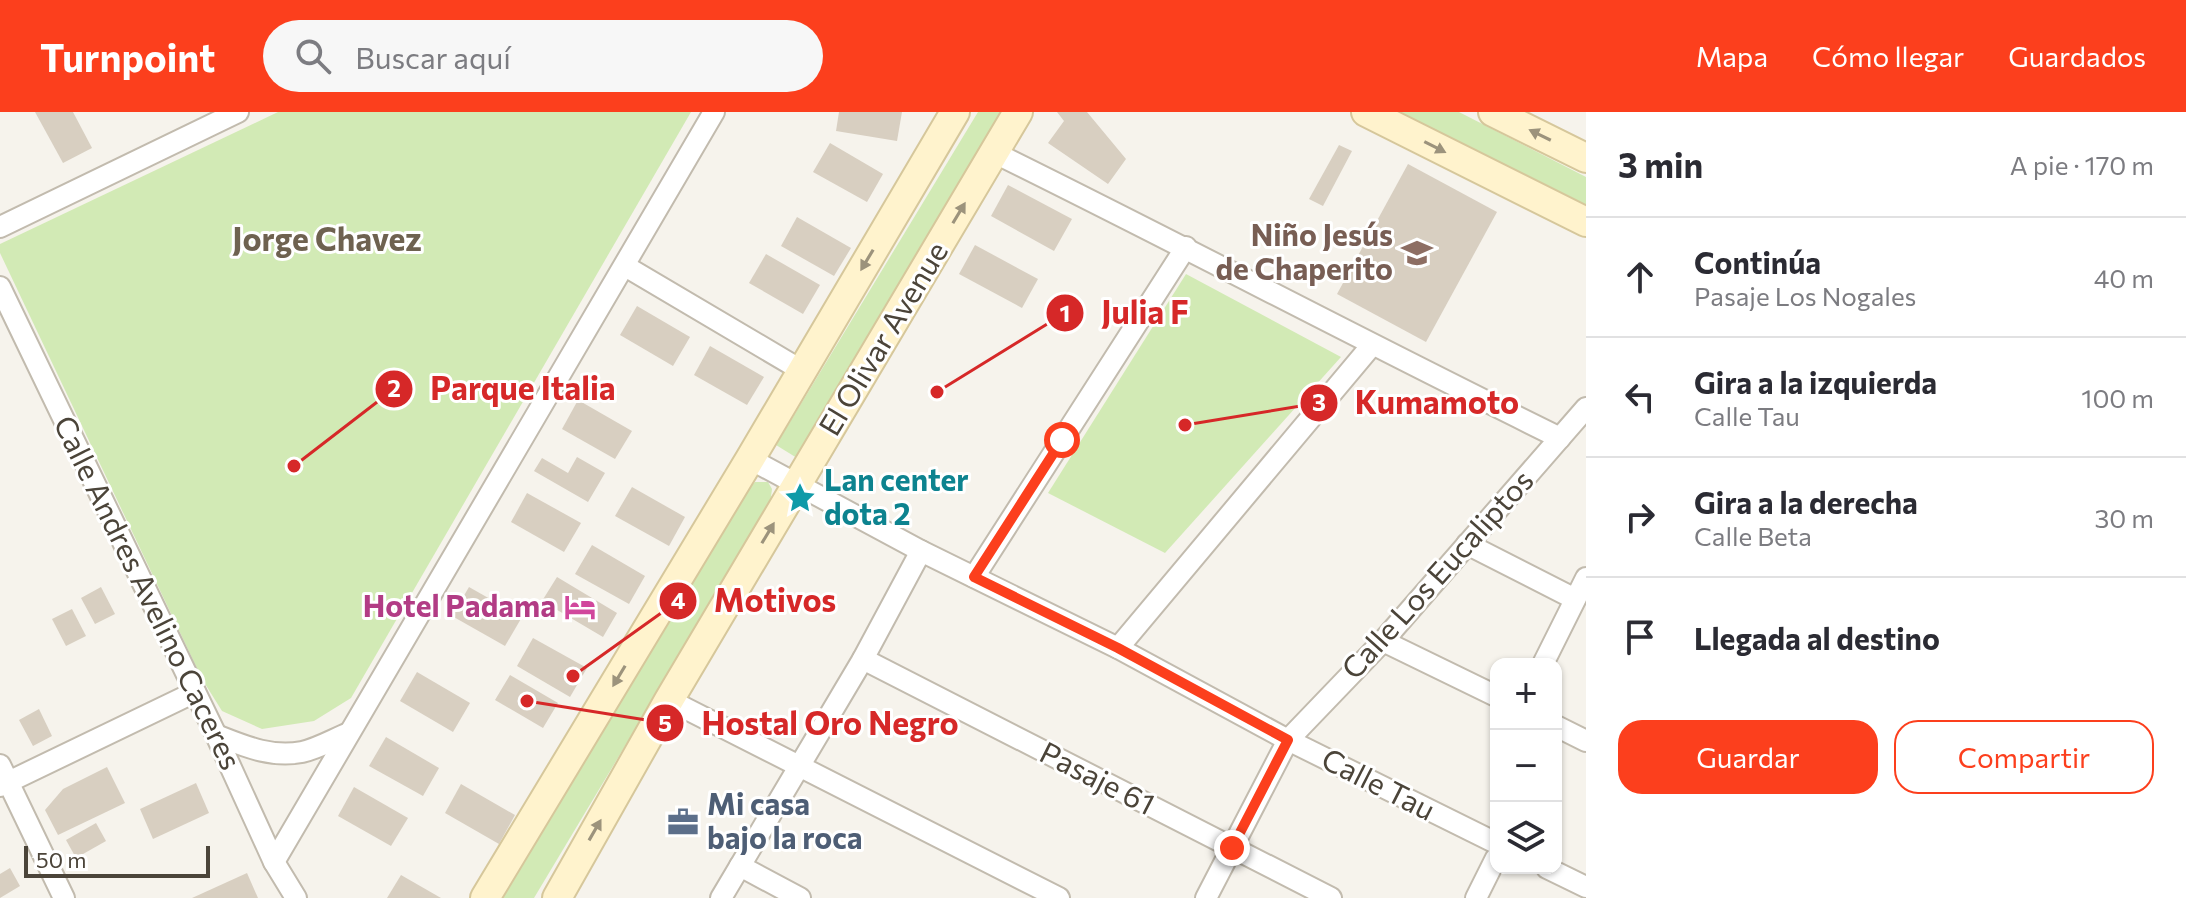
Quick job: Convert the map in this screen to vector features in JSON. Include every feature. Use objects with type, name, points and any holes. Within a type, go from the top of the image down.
[{"type":"main road","points":[[935,145],[940,112]]},
{"type":"main road","name":"El Olivar Avenue","points":[[485,898],[955,112]]},
{"type":"main road","points":[[1366,112],[1586,222]]},
{"type":"main road","points":[[1493,112],[1586,158]]},
{"type":"main road","name":"El Olivar Avenue","points":[[557,898],[669,700],[1017,115]]},
{"type":"street","points":[[0,227],[238,112]]},
{"type":"street","points":[[274,862],[714,112]]},
{"type":"street","points":[[995,153],[1560,438]]},
{"type":"street","points":[[974,577],[1186,247]]},
{"type":"street","points":[[625,266],[801,370]]},
{"type":"street","name":"Calle Andres Avelino Caceres","points":[[0,287],[274,862],[296,898]]},
{"type":"street","points":[[1118,648],[1372,345]]},
{"type":"street","name":"Calle Los Eucaliptos","points":[[1206,898],[1288,740],[1383,641],[1586,408]]},
{"type":"street","name":"Calle Tau","points":[[750,459],[921,551],[1118,648],[1288,740],[1490,840]]},
{"type":"street","points":[[1467,544],[1575,599]]},
{"type":"street","points":[[721,898],[863,659],[921,551]]},
{"type":"street","points":[[1546,658],[1586,578]]},
{"type":"street","points":[[1383,641],[1490,693]]},
{"type":"street","name":"Pasaje 61","points":[[863,659],[1331,898]]},
{"type":"street","points":[[64,898],[3,778],[195,692]]},
{"type":"street","points":[[669,700],[1059,898]]},
{"type":"street","points":[[1562,729],[1586,741]]},
{"type":"street","points":[[216,735],[262,753],[289,753],[303,752],[349,733]]},
{"type":"street","points":[[740,866],[800,898]]},
{"type":"street","points":[[1476,898],[1490,870]]},
{"type":"street","points":[[1559,874],[1586,887]]},
{"type":"green space","points":[[278,112],[691,112],[351,698],[314,721],[262,729],[222,711],[202,679],[0,253],[0,244]]},
{"type":"green space","points":[[978,112],[1003,112],[797,458],[776,445]]},
{"type":"green space","points":[[1399,112],[1459,112],[1586,177],[1586,208]]},
{"type":"green space","points":[[1186,274],[1341,357],[1165,553],[1048,493]]},
{"type":"green space","points":[[755,482],[768,482],[772,489],[770,504],[534,898],[503,898],[744,493]]},
{"type":"building","points":[[35,112],[73,112],[92,148],[63,163]]},
{"type":"building","points":[[839,112],[902,112],[897,141],[836,131]]},
{"type":"building","points":[[1057,112],[1087,112],[1126,159],[1108,184],[1048,143],[1064,121]]},
{"type":"building","points":[[830,143],[883,174],[867,202],[813,172]]},
{"type":"building","points":[[1339,145],[1352,151],[1323,206],[1309,199]]},
{"type":"building","name":"Niño Jesús de Chaperito","points":[[1408,164],[1497,212],[1426,342],[1337,294]]},
{"type":"building","points":[[1008,185],[1072,219],[1054,251],[991,216]]},
{"type":"building","points":[[797,217],[851,248],[834,276],[781,246]]},
{"type":"building","points":[[975,245],[1038,279],[1022,308],[959,274]]},
{"type":"building","points":[[766,254],[820,285],[803,314],[749,283]]},
{"type":"building","points":[[637,306],[690,337],[673,366],[620,335]]},
{"type":"building","points":[[710,346],[764,377],[747,405],[694,375]]},
{"type":"building","points":[[578,400],[632,431],[615,459],[562,429]]},
{"type":"building","points":[[577,457],[605,473],[588,502],[534,471],[542,458],[568,473]]},
{"type":"building","points":[[632,487],[685,517],[669,546],[615,516]]},
{"type":"building","points":[[527,493],[581,523],[564,552],[511,522]]},
{"type":"building","points":[[592,545],[645,576],[629,604],[575,574]]},
{"type":"building","name":"Hotel Padama","points":[[557,577],[617,613],[603,637],[542,601]]},
{"type":"building","points":[[101,587],[115,614],[95,624],[81,598]]},
{"type":"building","points":[[469,587],[522,617],[505,646],[452,616]]},
{"type":"building","points":[[72,609],[86,636],[66,646],[52,619]]},
{"type":"building","points":[[533,638],[587,668],[570,697],[517,666]]},
{"type":"building","points":[[417,672],[470,703],[453,732],[400,701]]},
{"type":"building","points":[[510,675],[558,703],[543,728],[495,700]]},
{"type":"building","points":[[39,709],[52,736],[33,746],[19,720]]},
{"type":"building","points":[[386,737],[439,768],[423,796],[369,766]]},
{"type":"building","points":[[107,767],[125,803],[58,835],[45,810],[63,789]]},
{"type":"building","points":[[196,783],[209,813],[153,839],[140,809]]},
{"type":"building","points":[[461,784],[515,815],[499,844],[445,813]]},
{"type":"building","points":[[354,787],[408,818],[391,846],[338,816]]},
{"type":"building","points":[[96,823],[106,841],[76,858],[66,840]]},
{"type":"building","points":[[10,868],[20,886],[0,898],[0,874]]},
{"type":"building","points":[[247,873],[258,898],[192,898]]},
{"type":"building","points":[[401,875],[441,898],[387,898]]},
{"type":"place","name":"Niño Jesús de Chaperito","points":[[1417,253]]},
{"type":"place","name":"Julia F","points":[[937,392]]},
{"type":"place","name":"Kumamoto","points":[[1185,425]]},
{"type":"place","name":"Parque Italia","points":[[294,466]]},
{"type":"place","name":"Lan center dota 2","points":[[800,498]]},
{"type":"place","name":"Hotel Padama","points":[[580,607]]},
{"type":"place","name":"Motivos","points":[[573,676]]},
{"type":"place","name":"Hostal Oro Negro","points":[[527,701]]},
{"type":"place","name":"Mi casa bajo la roca","points":[[683,822]]},
{"type":"district","name":"Jorge Chavez","points":[[327,240]]},
{"type":"route","points":[[1062,440],[974,577],[1118,648],[1288,740],[1232,848]]}]
